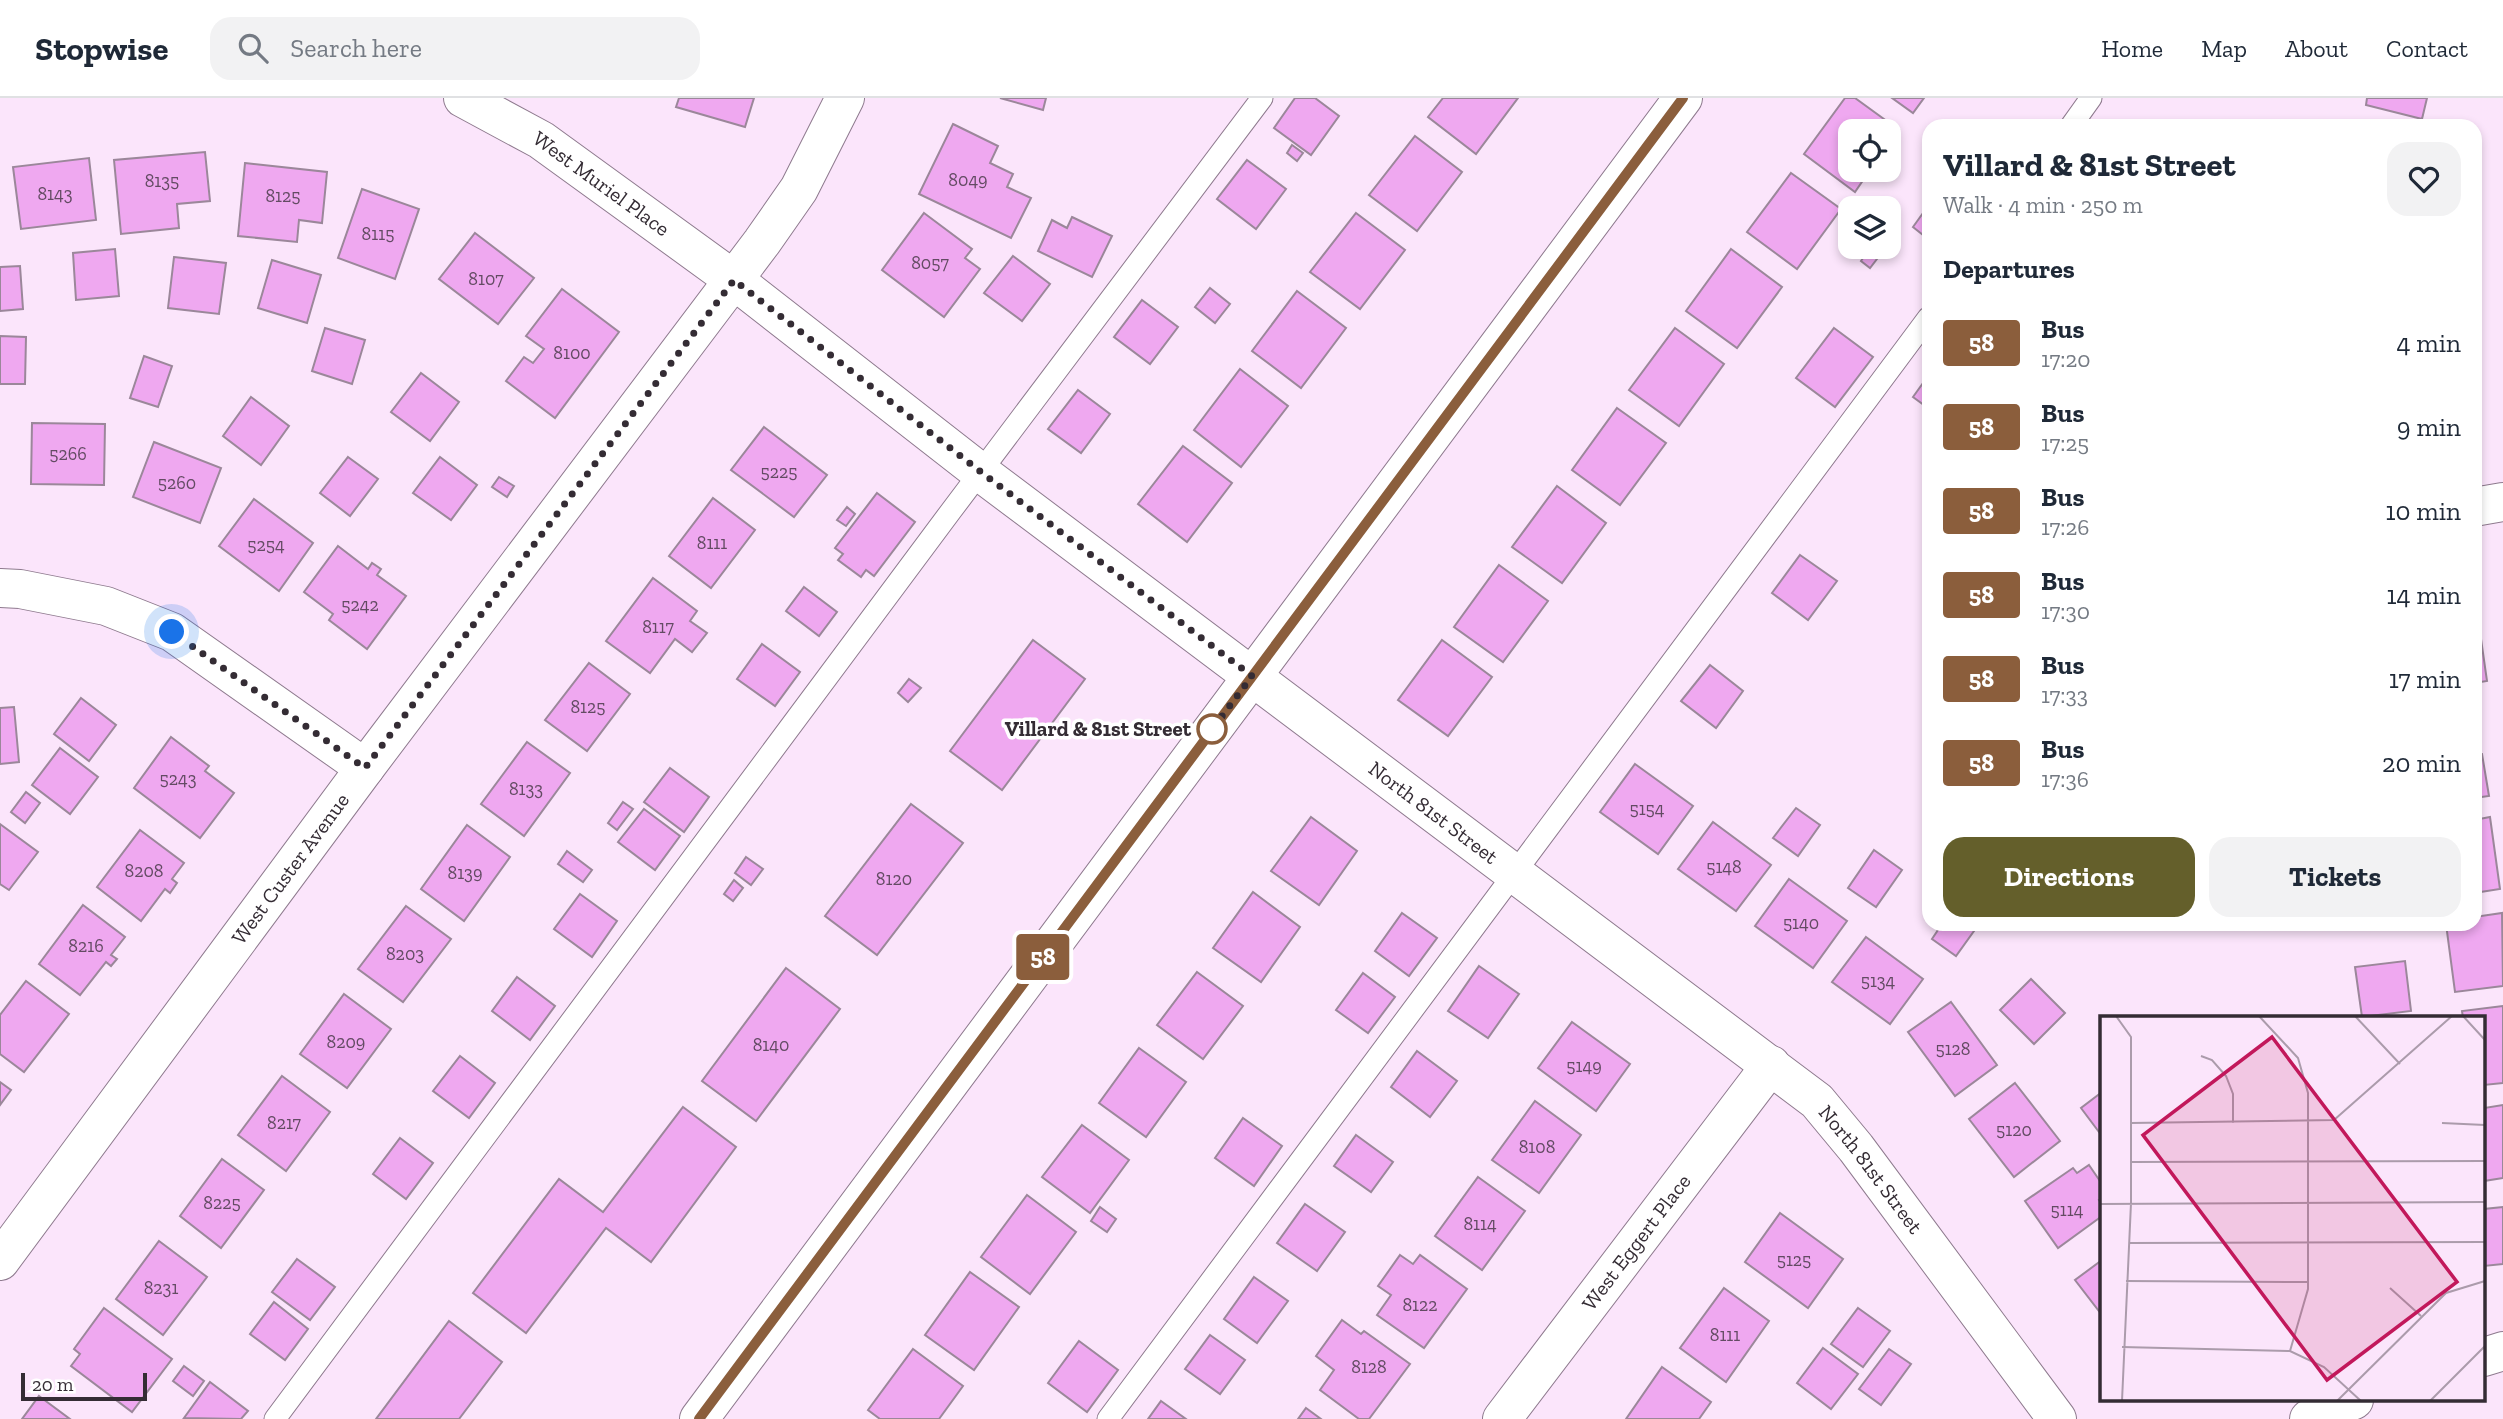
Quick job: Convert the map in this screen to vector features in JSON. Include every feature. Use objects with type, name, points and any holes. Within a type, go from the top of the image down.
[{"type":"street","name":"West Muriel Place","points":[[463,98],[541,140],[734,280]]},
{"type":"street","name":"West Custer Avenue","points":[[0,1261],[365,768],[734,280],[799,189],[845,98]]},
{"type":"street","points":[[699,1419],[1684,98]]},
{"type":"street","name":"North 81st Street","points":[[734,280],[981,472],[1817,1101],[1839,1126],[2057,1419]]},
{"type":"street","points":[[2482,506],[2503,502]]},
{"type":"street","points":[[0,588],[20,589],[106,606],[172,632],[365,768]]},
{"type":"street","name":"West Eggert Place","points":[[1502,1419],[1771,1065]]},
{"type":"street","points":[[2486,1356],[2503,1351]]},
{"type":"street","points":[[2309,1419],[2349,1402]]},
{"type":"lane","points":[[275,1419],[1262,98]]},
{"type":"lane","points":[[2076,119],[2091,98]]},
{"type":"lane","points":[[1108,1419],[1922,326]]},
{"type":"building","points":[[679,98],[754,98],[745,127],[676,107]]},
{"type":"building","points":[[1000,98],[1046,98],[1043,110]]},
{"type":"building","points":[[1295,98],[1315,98],[1339,116],[1311,155],[1274,128]]},
{"type":"building","points":[[1443,98],[1518,98],[1476,154],[1428,117]]},
{"type":"building","points":[[1845,98],[1855,98],[1884,119],[1838,119],[1838,179],[1804,154]]},
{"type":"building","points":[[1892,98],[1924,98],[1913,113]]},
{"type":"building","points":[[2367,98],[2427,98],[2422,119],[2366,105]]},
{"type":"building","points":[[953,124],[998,146],[990,163],[1013,174],[1007,187],[1031,198],[1011,238],[919,194]]},
{"type":"building","points":[[1415,136],[1462,172],[1417,231],[1369,195]]},
{"type":"building","points":[[1292,145],[1303,153],[1297,161],[1287,153]]},
{"type":"building","points":[[205,152],[210,201],[177,204],[179,228],[121,234],[114,160]]},
{"type":"building","points":[[89,158],[96,220],[21,229],[13,167]]},
{"type":"building","points":[[1247,160],[1286,189],[1256,229],[1217,199]]},
{"type":"building","points":[[245,163],[327,172],[322,223],[299,220],[297,242],[238,236]]},
{"type":"building","points":[[1791,173],[1838,207],[1838,213],[1797,269],[1747,232]]},
{"type":"building","points":[[1842,182],[1862,182],[1855,192]]},
{"type":"building","points":[[362,189],[419,209],[395,279],[338,258]]},
{"type":"building","points":[[924,213],[972,249],[965,258],[980,269],[944,317],[882,270]]},
{"type":"building","points":[[1356,213],[1405,250],[1360,309],[1310,272]]},
{"type":"building","points":[[1922,214],[1922,234],[1913,227]]},
{"type":"building","points":[[1072,217],[1112,236],[1092,277],[1038,251],[1052,220],[1067,228]]},
{"type":"building","points":[[475,233],[534,278],[498,324],[439,279]]},
{"type":"building","points":[[115,249],[119,296],[76,300],[73,253]]},
{"type":"building","points":[[1731,249],[1782,287],[1737,348],[1686,311]]},
{"type":"building","points":[[1013,256],[1050,284],[1022,321],[984,293]]},
{"type":"building","points":[[174,257],[226,263],[219,314],[168,308]]},
{"type":"building","points":[[1862,259],[1877,259],[1870,268],[1861,261]]},
{"type":"building","points":[[272,260],[321,275],[307,323],[258,308]]},
{"type":"building","points":[[20,266],[23,309],[0,311],[0,267]]},
{"type":"building","points":[[1210,288],[1230,304],[1215,323],[1195,307]]},
{"type":"building","points":[[562,289],[619,332],[555,418],[506,381],[524,357],[533,363],[544,349],[526,336]]},
{"type":"building","points":[[1297,291],[1346,328],[1301,388],[1252,351]]},
{"type":"building","points":[[1142,300],[1178,327],[1150,364],[1114,337]]},
{"type":"building","points":[[325,328],[365,340],[352,384],[312,371]]},
{"type":"building","points":[[1675,328],[1724,364],[1679,426],[1629,390]]},
{"type":"building","points":[[1834,328],[1873,357],[1835,407],[1796,378]]},
{"type":"building","points":[[0,336],[26,337],[25,384],[0,384]]},
{"type":"building","points":[[144,356],[172,366],[158,407],[130,398]]},
{"type":"building","points":[[1240,369],[1288,406],[1241,467],[1194,430]]},
{"type":"building","points":[[421,373],[459,402],[430,441],[391,412]]},
{"type":"building","points":[[1922,384],[1922,404],[1913,397]]},
{"type":"building","points":[[1078,390],[1110,414],[1081,453],[1048,429]]},
{"type":"building","points":[[251,397],[289,426],[261,465],[223,436]]},
{"type":"building","points":[[1617,408],[1666,443],[1620,505],[1572,470]]},
{"type":"building","points":[[32,423],[105,424],[104,485],[31,484]]},
{"type":"building","points":[[764,427],[827,475],[794,517],[731,470]]},
{"type":"building","points":[[154,442],[221,468],[200,523],[133,497]]},
{"type":"building","points":[[1183,446],[1232,483],[1187,542],[1138,504]]},
{"type":"building","points":[[348,457],[378,479],[350,516],[320,493]]},
{"type":"building","points":[[440,457],[477,485],[451,520],[413,493]]},
{"type":"building","points":[[499,477],[514,486],[507,497],[492,487]]},
{"type":"building","points":[[1557,486],[1606,523],[1562,583],[1512,547]]},
{"type":"building","points":[[877,493],[915,522],[874,576],[866,570],[861,577],[838,560],[843,554],[835,548]]},
{"type":"building","points":[[713,498],[755,530],[711,588],[669,556]]},
{"type":"building","points":[[254,499],[313,543],[279,591],[219,546]]},
{"type":"building","points":[[847,507],[855,514],[846,526],[837,520]]},
{"type":"building","points":[[338,546],[368,569],[372,563],[381,569],[377,575],[406,596],[367,649],[329,620],[333,614],[304,592]]},
{"type":"building","points":[[1800,555],[1837,581],[1808,620],[1772,593]]},
{"type":"building","points":[[1499,565],[1548,601],[1503,662],[1454,627]]},
{"type":"building","points":[[653,578],[697,611],[690,621],[707,633],[692,652],[675,639],[650,673],[606,641]]},
{"type":"building","points":[[804,587],[837,612],[819,636],[786,611]]},
{"type":"building","points":[[1033,640],[1085,679],[1002,790],[950,751]]},
{"type":"building","points":[[1442,640],[1492,677],[1448,736],[1398,700]]},
{"type":"building","points":[[762,644],[800,672],[775,706],[737,679]]},
{"type":"building","points":[[2482,646],[2487,681],[2482,682]]},
{"type":"building","points":[[589,663],[630,694],[587,751],[545,720]]},
{"type":"building","points":[[1710,665],[1743,691],[1716,728],[1681,701]]},
{"type":"building","points":[[909,679],[921,688],[908,702],[898,693]]},
{"type":"building","points":[[81,698],[116,725],[89,761],[54,734]]},
{"type":"building","points":[[14,707],[19,762],[0,764],[0,708]]},
{"type":"building","points":[[171,737],[209,766],[205,771],[234,793],[200,838],[134,788]]},
{"type":"building","points":[[527,742],[570,773],[524,836],[481,804]]},
{"type":"building","points":[[60,748],[98,777],[70,814],[32,785]]},
{"type":"building","points":[[2482,754],[2489,796],[2482,797]]},
{"type":"building","points":[[1635,764],[1693,806],[1658,854],[1600,812]]},
{"type":"building","points":[[670,768],[709,797],[684,832],[644,802]]},
{"type":"building","points":[[26,792],[40,803],[25,823],[11,812]]},
{"type":"building","points":[[623,802],[633,809],[617,830],[608,823]]},
{"type":"building","points":[[911,804],[963,843],[877,955],[825,916]]},
{"type":"building","points":[[1796,808],[1820,825],[1798,856],[1773,838]]},
{"type":"building","points":[[644,809],[680,836],[655,870],[618,842]]},
{"type":"building","points":[[1311,817],[1357,851],[1319,905],[1271,871]]},
{"type":"building","points":[[2490,817],[2500,889],[2482,892],[2482,818]]},
{"type":"building","points":[[1713,822],[1771,865],[1736,911],[1678,869]]},
{"type":"building","points":[[0,824],[38,852],[9,890],[0,884]]},
{"type":"building","points":[[467,825],[510,857],[464,921],[421,889]]},
{"type":"building","points":[[140,830],[184,863],[172,879],[177,883],[170,893],[165,889],[141,921],[97,887]]},
{"type":"building","points":[[1874,850],[1902,870],[1876,907],[1848,888]]},
{"type":"building","points":[[567,851],[592,870],[583,882],[558,864]]},
{"type":"building","points":[[746,857],[763,869],[751,885],[735,873]]},
{"type":"building","points":[[1789,879],[1847,921],[1813,968],[1755,926]]},
{"type":"building","points":[[734,880],[743,888],[733,901],[724,894]]},
{"type":"building","points":[[1253,892],[1300,927],[1261,982],[1213,948]]},
{"type":"building","points":[[580,894],[617,921],[592,957],[554,929]]},
{"type":"building","points":[[83,905],[125,937],[111,955],[117,959],[111,966],[106,962],[80,995],[39,964]]},
{"type":"building","points":[[406,906],[451,939],[403,1002],[358,969]]},
{"type":"building","points":[[1402,913],[1437,938],[1409,976],[1375,951]]},
{"type":"building","points":[[2502,913],[2503,986],[2455,992],[2447,931],[2482,931],[2482,916]]},
{"type":"building","points":[[1937,931],[1974,931],[1956,956],[1932,939]]},
{"type":"building","points":[[1866,937],[1923,979],[1890,1024],[1832,982]]},
{"type":"building","points":[[2405,961],[2411,1011],[2362,1016],[2355,967]]},
{"type":"building","points":[[1479,966],[1519,994],[1488,1038],[1448,1011]]},
{"type":"building","points":[[786,968],[840,1009],[756,1121],[702,1081]]},
{"type":"building","points":[[1197,972],[1243,1006],[1203,1059],[1157,1025]]},
{"type":"building","points":[[1363,973],[1395,997],[1368,1033],[1336,1010]]},
{"type":"building","points":[[517,977],[555,1006],[530,1040],[492,1011]]},
{"type":"building","points":[[2031,979],[2065,1013],[2034,1044],[2000,1010]]},
{"type":"building","points":[[26,981],[69,1014],[24,1072],[0,1054],[0,1015]]},
{"type":"building","points":[[344,994],[391,1029],[347,1088],[300,1054]]},
{"type":"building","points":[[1951,1002],[1997,1065],[1955,1096],[1908,1032]]},
{"type":"building","points":[[2503,1006],[2503,1083],[2486,1085],[2486,1016],[2463,1016],[2462,1011]]},
{"type":"building","points":[[1572,1022],[1630,1064],[1596,1111],[1538,1068]]},
{"type":"building","points":[[1139,1048],[1186,1082],[1146,1137],[1099,1103]]},
{"type":"building","points":[[1417,1051],[1457,1081],[1430,1117],[1391,1087]]},
{"type":"building","points":[[460,1056],[495,1083],[469,1118],[433,1091]]},
{"type":"building","points":[[282,1076],[330,1112],[286,1171],[238,1135]]},
{"type":"building","points":[[0,1082],[11,1090],[0,1105]]},
{"type":"building","points":[[2015,1083],[2060,1141],[2014,1177],[1969,1119]]},
{"type":"building","points":[[2100,1094],[2099,1132],[2081,1108]]},
{"type":"building","points":[[1535,1101],[1581,1135],[1539,1193],[1492,1160]]},
{"type":"building","points":[[2503,1105],[2503,1178],[2486,1181],[2486,1108]]},
{"type":"building","points":[[683,1107],[736,1147],[651,1262],[606,1228],[526,1333],[473,1293],[559,1179],[603,1212]]},
{"type":"building","points":[[1243,1118],[1282,1146],[1254,1186],[1215,1158]]},
{"type":"building","points":[[1082,1125],[1129,1160],[1090,1213],[1042,1177]]},
{"type":"building","points":[[1356,1135],[1393,1162],[1371,1192],[1334,1166]]},
{"type":"building","points":[[400,1138],[433,1163],[406,1199],[373,1174]]},
{"type":"building","points":[[222,1159],[264,1190],[221,1248],[180,1216]]},
{"type":"building","points":[[2089,1165],[2100,1181],[2100,1217],[2058,1248],[2025,1201],[2073,1168],[2077,1173]]},
{"type":"building","points":[[1478,1177],[1525,1211],[1482,1270],[1435,1236]]},
{"type":"building","points":[[1027,1195],[1076,1232],[1030,1294],[981,1257]]},
{"type":"building","points":[[1305,1204],[1345,1232],[1317,1271],[1277,1243]]},
{"type":"building","points":[[1100,1207],[1116,1219],[1107,1232],[1091,1221]]},
{"type":"building","points":[[2503,1207],[2503,1264],[2486,1266],[2486,1209]]},
{"type":"building","points":[[1780,1213],[1843,1259],[1808,1308],[1745,1262]]},
{"type":"building","points":[[159,1241],[207,1277],[163,1335],[116,1299]]},
{"type":"building","points":[[1400,1255],[1413,1264],[1420,1255],[1467,1289],[1424,1348],[1377,1315],[1391,1295],[1378,1286]]},
{"type":"building","points":[[297,1259],[335,1287],[310,1320],[272,1292]]},
{"type":"building","points":[[2100,1261],[2100,1312],[2075,1280]]},
{"type":"building","points":[[970,1272],[1019,1307],[974,1370],[925,1335]]},
{"type":"building","points":[[1254,1277],[1288,1301],[1257,1343],[1224,1319]]},
{"type":"building","points":[[1724,1288],[1769,1321],[1726,1382],[1680,1348]]},
{"type":"building","points":[[274,1302],[308,1329],[285,1360],[250,1334]]},
{"type":"building","points":[[104,1308],[172,1359],[132,1412],[71,1366],[80,1354],[74,1349]]},
{"type":"building","points":[[1858,1308],[1890,1331],[1863,1367],[1831,1344]]},
{"type":"building","points":[[1342,1320],[1361,1334],[1364,1331],[1410,1364],[1369,1419],[1359,1419],[1320,1390],[1334,1370],[1316,1356]]},
{"type":"building","points":[[449,1321],[502,1362],[459,1419],[376,1419]]},
{"type":"building","points":[[1210,1335],[1245,1360],[1220,1394],[1185,1369]]},
{"type":"building","points":[[1079,1341],[1118,1370],[1087,1412],[1048,1383]]},
{"type":"building","points":[[1823,1348],[1858,1374],[1831,1409],[1797,1383]]},
{"type":"building","points":[[913,1349],[963,1386],[939,1419],[880,1419],[868,1410]]},
{"type":"building","points":[[1889,1349],[1911,1364],[1881,1405],[1859,1389]]},
{"type":"building","points":[[184,1366],[204,1381],[193,1396],[173,1381]]},
{"type":"building","points":[[1662,1367],[1711,1402],[1699,1419],[1626,1419]]},
{"type":"building","points":[[210,1382],[248,1411],[241,1419],[184,1418]]},
{"type":"building","points":[[39,1396],[70,1419],[22,1419]]},
{"type":"building","points":[[1161,1401],[1186,1419],[1148,1419]]},
{"type":"building","points":[[1306,1408],[1321,1419],[1298,1419]]},
{"type":"bus line","name":"58","points":[[699,1419],[1683,98]]},
{"type":"place","name":"Villard & 81st Street","points":[[1212,729]]},
{"type":"route","points":[[172,632],[365,768],[734,280],[981,472],[1252,676],[1208,735],[1212,729]]}]
